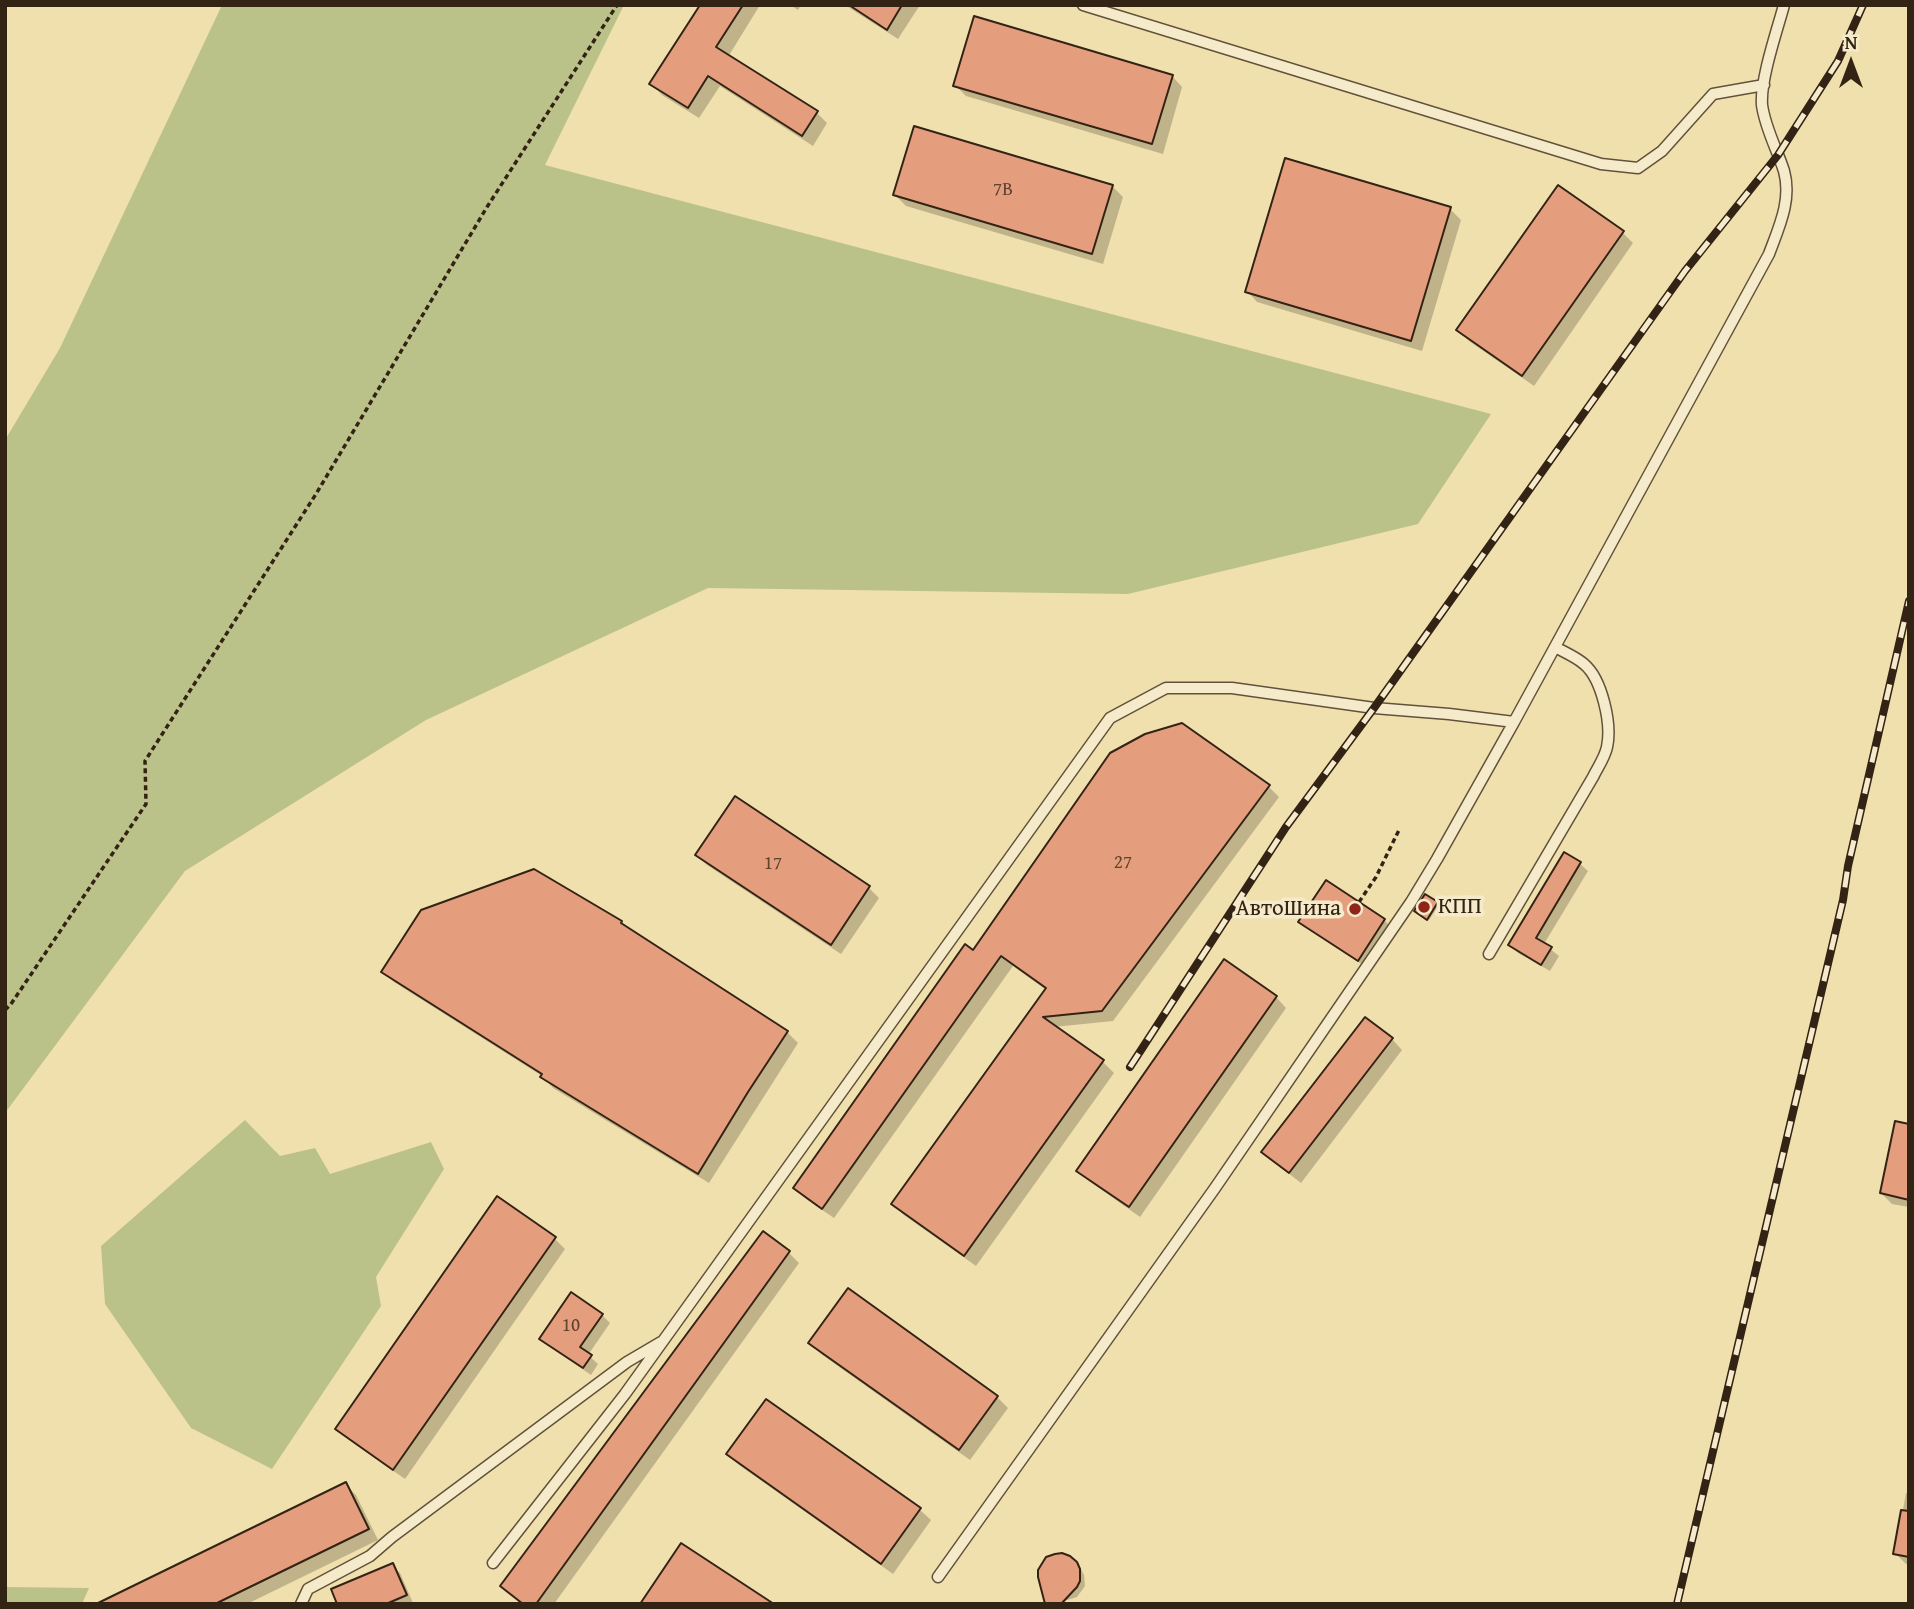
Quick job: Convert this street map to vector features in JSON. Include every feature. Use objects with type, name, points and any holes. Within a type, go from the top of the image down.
[{"type":"lane","points":[[1083,5],[1601,164],[1638,167],[1662,151],[1713,94],[1764,85]]},
{"type":"lane","points":[[937,1577],[1214,1188],[1411,902],[1514,722],[1769,254],[1787,194],[1784,173],[1762,103],[1767,69],[1784,5]]},
{"type":"lane","points":[[1489,954],[1593,777],[1607,747],[1608,726],[1604,700],[1595,680],[1585,664],[1555,647]]},
{"type":"lane","points":[[493,1563],[625,1394],[1110,718],[1166,688],[1232,688],[1374,708],[1514,722]]},
{"type":"lane","points":[[301,1604],[308,1589],[370,1556],[627,1362],[664,1339]]},
{"type":"path","points":[[5,1010],[146,804],[145,761],[316,494],[487,207],[617,5]]},
{"type":"path","points":[[1360,902],[1376,877],[1399,830]]},
{"type":"green space","points":[[222,5],[624,5],[545,165],[1491,414],[1418,524],[1128,594],[708,588],[426,720],[185,871],[5,1113],[5,440],[60,348]]},
{"type":"green space","points":[[245,1120],[280,1156],[315,1148],[330,1174],[431,1142],[444,1169],[376,1277],[381,1306],[272,1469],[191,1428],[105,1304],[101,1246]]},
{"type":"green space","points":[[5,1587],[89,1588],[82,1604],[5,1604]]},
{"type":"building","points":[[700,5],[743,5],[716,47],[818,111],[802,136],[708,76],[688,108],[649,84]]},
{"type":"building","points":[[849,5],[902,5],[887,30]]},
{"type":"building","points":[[974,16],[1173,75],[1152,144],[953,86]]},
{"type":"building","points":[[914,126],[1113,185],[1092,254],[893,195]]},
{"type":"building","points":[[1285,158],[1451,207],[1411,341],[1245,292]]},
{"type":"building","points":[[1558,185],[1624,231],[1522,376],[1456,330]]},
{"type":"building","points":[[1182,723],[1270,785],[1102,1011],[1043,1017],[1104,1060],[964,1256],[891,1204],[1046,988],[1001,956],[822,1209],[793,1188],[965,944],[973,950],[1110,753],[1145,734]]},
{"type":"building","points":[[735,796],[870,886],[831,945],[695,855]]},
{"type":"building","points":[[1564,852],[1581,862],[1536,938],[1552,947],[1541,965],[1508,945]]},
{"type":"building","points":[[534,869],[622,921],[621,923],[788,1031],[698,1174],[540,1077],[542,1074],[381,972],[421,910]]},
{"type":"building","points":[[1326,880],[1385,919],[1358,961],[1298,922]]},
{"type":"building","name":"КПП","points":[[1425,894],[1438,902],[1427,920],[1414,911]]},
{"type":"building","points":[[1224,959],[1277,996],[1129,1207],[1076,1171]]},
{"type":"building","points":[[1365,1017],[1393,1038],[1289,1173],[1261,1152]]},
{"type":"building","points":[[1895,1121],[1909,1124],[1909,1200],[1880,1193]]},
{"type":"building","points":[[497,1196],[556,1237],[393,1470],[335,1429]]},
{"type":"building","points":[[763,1231],[790,1251],[536,1604],[523,1604],[500,1586]]},
{"type":"building","points":[[848,1288],[998,1396],[959,1450],[808,1343]]},
{"type":"building","points":[[571,1292],[603,1314],[580,1347],[592,1355],[583,1368],[539,1339]]},
{"type":"building","points":[[766,1399],[921,1508],[881,1564],[726,1454]]},
{"type":"building","points":[[346,1482],[369,1529],[215,1604],[96,1604]]},
{"type":"building","points":[[1901,1510],[1909,1511],[1909,1557],[1893,1554]]},
{"type":"building","points":[[681,1543],[774,1604],[640,1604]]},
{"type":"building","points":[[1062,1553],[1077,1562],[1080,1581],[1061,1604],[1045,1604],[1038,1570],[1046,1557]]},
{"type":"building","points":[[393,1563],[407,1595],[386,1604],[337,1604],[331,1589]]},
{"type":"railway","points":[[1130,1067],[1286,827],[1374,708],[1685,271],[1778,155],[1838,61],[1863,5]]},
{"type":"railway","points":[[1677,1604],[1843,900],[1848,866],[1909,601]]},
{"type":"place","name":"КПП","points":[[1424,907]]},
{"type":"place","name":"АвтоШина","points":[[1355,909]]}]
